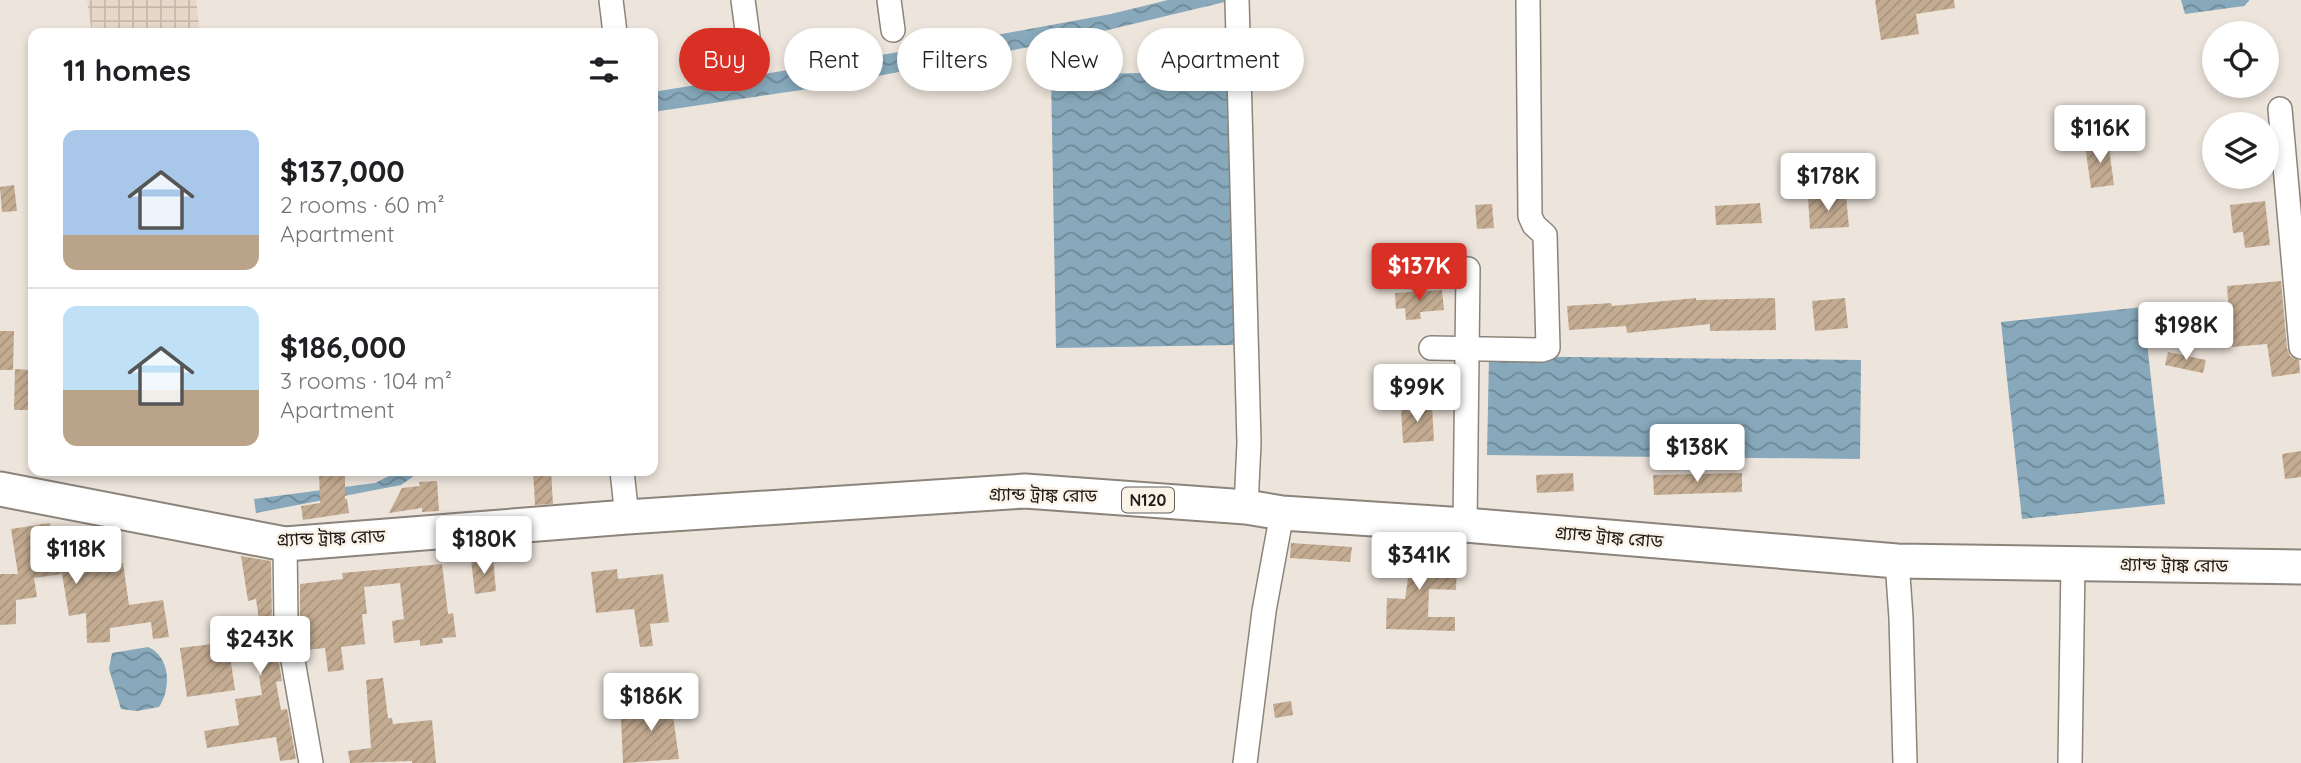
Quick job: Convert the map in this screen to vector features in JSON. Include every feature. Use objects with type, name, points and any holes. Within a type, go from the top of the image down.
[{"type":"highway","name":"গ্র্যান্ড ট্রাঙ্ক রোড","points":[[0,489],[285,544],[626,517],[1025,491],[1897,561],[2301,567]]},
{"type":"street","points":[[611,0],[614,28]]},
{"type":"street","points":[[743,0],[747,28]]},
{"type":"street","points":[[890,0],[893,30]]},
{"type":"street","points":[[1431,348],[1548,348],[1545,235],[1534,225],[1530,216],[1528,0]]},
{"type":"street","points":[[1237,5],[1248,443],[1247,507]]},
{"type":"street","points":[[2280,108],[2301,347]]},
{"type":"street","points":[[1465,525],[1468,269]]},
{"type":"street","points":[[622,476],[626,517]]},
{"type":"street","points":[[1245,763],[1264,611],[1282,513]]},
{"type":"street","points":[[285,544],[286,621],[311,763]]},
{"type":"street","points":[[2191,565],[2301,556]]},
{"type":"street","points":[[1897,561],[1905,763]]},
{"type":"street","points":[[2070,763],[2073,564]]},
{"type":"street","points":[[2191,565],[2225,574],[2301,581]]},
{"type":"shaded area","points":[[87,0],[196,0],[199,28],[91,28]]},
{"type":"water","points":[[1168,0],[1233,0],[1116,28],[1035,28]]},
{"type":"water","points":[[2181,0],[2249,1],[2244,6],[2185,14]]},
{"type":"water","points":[[1026,30],[1026,48],[1012,50],[1012,32]]},
{"type":"water","points":[[897,52],[897,72],[883,75],[883,55]]},
{"type":"water","points":[[784,71],[784,91],[795,91],[658,111],[658,91],[679,88],[679,91],[770,91],[770,73]]},
{"type":"water","points":[[1123,73],[1137,73],[1137,91],[1229,91],[1234,345],[1056,348],[1051,91],[1123,91]]},
{"type":"water","points":[[2143,307],[2165,504],[2022,519],[2001,322]]},
{"type":"water","points":[[1489,356],[1861,360],[1860,459],[1487,455]]},
{"type":"water","points":[[389,476],[414,476],[401,485],[256,513],[254,499],[375,483]]},
{"type":"water","points":[[148,647],[156,652],[165,666],[167,683],[163,700],[159,707],[137,711],[121,709],[109,669],[112,653]]},
{"type":"building","points":[[1875,0],[1954,0],[1955,8],[1916,14],[1919,34],[1881,40]]},
{"type":"building","points":[[2108,141],[2114,185],[2091,188],[2085,145]]},
{"type":"building","points":[[14,185],[17,211],[2,212],[0,187]]},
{"type":"building","points":[[1846,196],[1849,227],[1810,229],[1808,198]]},
{"type":"building","points":[[2265,201],[2270,245],[2245,248],[2243,232],[2233,233],[2230,205]]},
{"type":"building","points":[[1760,203],[1762,223],[1716,225],[1715,206]]},
{"type":"building","points":[[1492,204],[1494,228],[1477,229],[1475,205]]},
{"type":"building","points":[[2281,281],[2287,348],[2290,356],[2299,360],[2300,373],[2272,377],[2267,344],[2232,347],[2227,286]]},
{"type":"building","points":[[1442,290],[1444,310],[1420,312],[1421,319],[1406,320],[1405,308],[1396,309],[1395,293]]},
{"type":"building","points":[[1696,298],[1775,298],[1776,330],[1710,331],[1710,324],[1627,333],[1626,326],[1569,330],[1567,306],[1611,303],[1612,306]]},
{"type":"building","points":[[1845,298],[1848,328],[1815,331],[1812,301]]},
{"type":"building","points":[[0,331],[14,331],[13,370],[0,370]]},
{"type":"building","points":[[2168,352],[2206,360],[2203,373],[2165,365]]},
{"type":"building","points":[[15,369],[28,370],[28,410],[14,410]]},
{"type":"building","points":[[1432,406],[1434,441],[1403,443],[1401,408]]},
{"type":"building","points":[[2301,451],[2301,477],[2285,479],[2282,454]]},
{"type":"building","points":[[1573,473],[1574,491],[1537,493],[1536,475]]},
{"type":"building","points":[[1742,473],[1742,492],[1654,495],[1653,475]]},
{"type":"building","points":[[319,476],[345,476],[345,499],[349,513],[303,520],[301,506],[320,503]]},
{"type":"building","points":[[533,476],[551,476],[553,504],[535,505]]},
{"type":"building","points":[[437,481],[439,511],[422,512],[422,508],[389,513],[402,488],[420,486],[419,482]]},
{"type":"building","points":[[50,523],[55,555],[96,549],[96,559],[102,559],[102,566],[123,563],[129,605],[163,600],[169,637],[153,639],[151,622],[110,628],[110,642],[87,643],[86,613],[69,616],[62,574],[34,578],[37,597],[16,600],[16,624],[0,625],[0,574],[18,574],[11,529]]},
{"type":"building","points":[[1291,543],[1352,547],[1350,562],[1290,558]]},
{"type":"building","points":[[1382,552],[1435,556],[1435,562],[1457,562],[1456,590],[1429,589],[1428,617],[1455,617],[1455,631],[1386,629],[1387,598],[1405,599],[1409,571],[1381,569]]},
{"type":"building","points":[[241,556],[271,561],[272,623],[282,681],[276,682],[281,710],[287,709],[296,759],[280,761],[276,737],[207,748],[204,731],[239,725],[235,699],[262,695],[259,676],[262,675],[254,627],[260,627],[256,599],[248,601]]},
{"type":"building","points":[[493,558],[496,591],[475,594],[471,560]]},
{"type":"building","points":[[442,564],[448,614],[453,613],[456,637],[442,638],[443,643],[420,646],[420,640],[394,643],[392,621],[404,619],[400,583],[364,587],[367,614],[362,614],[365,644],[341,647],[344,670],[328,672],[325,648],[305,650],[300,620],[300,584],[343,579],[342,573]]},
{"type":"building","points":[[617,569],[618,579],[663,574],[669,622],[650,624],[653,646],[640,647],[634,609],[596,613],[591,572]]},
{"type":"building","points":[[228,642],[235,690],[187,697],[180,648]]},
{"type":"building","points":[[383,678],[388,718],[392,718],[393,724],[432,720],[436,763],[350,763],[348,751],[371,748],[366,680]]},
{"type":"building","points":[[670,694],[679,759],[623,763],[621,719],[647,715],[645,697]]},
{"type":"building","points":[[1291,701],[1293,715],[1275,718],[1273,704]]}]
